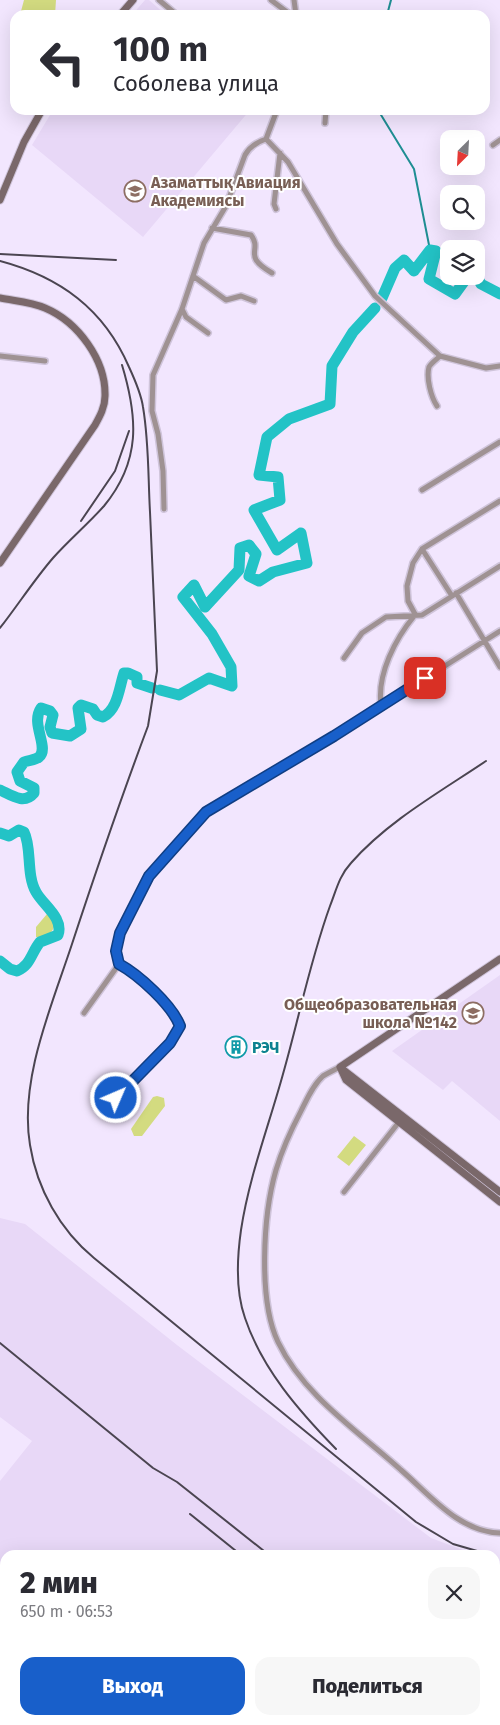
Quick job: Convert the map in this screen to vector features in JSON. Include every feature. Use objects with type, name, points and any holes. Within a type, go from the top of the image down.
[{"type":"street","points":[[124,10],[133,0]]},
{"type":"street","points":[[159,0],[171,10]]},
{"type":"street","points":[[271,0],[284,10]]},
{"type":"street","points":[[0,200],[24,142],[39,115]]},
{"type":"street","points":[[266,139],[275,115]]},
{"type":"street","points":[[325,123],[326,115]]},
{"type":"street","points":[[266,139],[288,162],[337,244],[375,296],[440,356],[486,368],[500,366]]},
{"type":"street","points":[[164,509],[163,471],[158,434],[152,411],[151,386],[156,365],[182,309],[212,228],[226,206],[248,149],[257,142],[266,139]]},
{"type":"street","points":[[492,145],[500,140]]},
{"type":"street","points":[[276,209],[274,204],[280,153]]},
{"type":"street","points":[[212,228],[251,235],[254,240],[254,259],[258,265],[272,273]]},
{"type":"street","points":[[193,276],[226,300],[241,296],[254,301]]},
{"type":"street","points":[[0,298],[46,309],[77,330],[98,364],[105,397],[102,413],[95,425],[0,563]]},
{"type":"street","points":[[182,309],[186,317],[208,333]]},
{"type":"street","points":[[0,356],[45,361]]},
{"type":"street","points":[[437,406],[433,399],[429,370],[430,365],[440,356]]},
{"type":"street","points":[[422,490],[500,442]]},
{"type":"street","points":[[415,614],[408,601],[407,586],[413,563],[422,549],[500,501]]},
{"type":"street","points":[[422,549],[454,594],[500,667]]},
{"type":"street","points":[[344,658],[362,633],[386,617],[404,618],[415,614],[422,615],[500,566]]},
{"type":"street","points":[[381,705],[382,678],[403,628],[415,614]]},
{"type":"street","points":[[103,1103],[116,1098],[170,1043],[180,1026],[170,1009],[133,973],[119,964],[116,951],[120,933],[149,876],[206,812],[334,736],[500,631]]},
{"type":"street","points":[[500,959],[340,1067],[322,1077],[312,1090],[292,1128],[276,1172],[266,1232],[264,1270],[272,1326],[278,1343],[312,1391],[462,1524],[491,1533],[500,1533]]},
{"type":"street","points":[[84,1013],[119,964]]},
{"type":"street","points":[[340,1067],[346,1080],[500,1202]]},
{"type":"street","points":[[340,1067],[500,1192]]},
{"type":"street","points":[[344,1192],[400,1122]]},
{"type":"shaded area","points":[[145,0],[149,0],[160,10],[136,10]]},
{"type":"shaded area","name":"Азаматтық Авиация Академиясы","points":[[50,115],[246,115],[143,237],[32,145]]},
{"type":"shaded area","name":"Общеобразовательная школа №142","points":[[500,975],[500,1121],[452,1081],[443,1090],[392,1051]]},
{"type":"shaded area","points":[[0,1218],[25,1224],[177,1345],[431,1538],[463,1550],[0,1550],[0,1481],[32,1441],[0,1417]]},
{"type":"green space","points":[[24,0],[56,0],[55,10],[21,10]]},
{"type":"green space","points":[[47,914],[51,915],[55,920],[52,931],[47,935],[36,937],[36,927]]},
{"type":"green space","points":[[153,1097],[164,1098],[165,1106],[142,1136],[134,1136],[131,1129]]},
{"type":"green space","points":[[354,1136],[366,1145],[349,1166],[337,1157]]},
{"type":"waterway","points":[[388,10],[391,0]]},
{"type":"waterway","points":[[381,115],[414,169],[430,250]]},
{"type":"waterway","points":[[382,298],[395,268],[404,260],[414,271],[430,250],[436,251],[429,279],[455,294],[462,285]]},
{"type":"waterway","points":[[483,285],[500,294]]},
{"type":"waterway","points":[[160,690],[179,695],[209,678],[232,686],[231,667],[212,634],[183,597],[194,585],[205,607],[239,570],[240,548],[249,545],[256,554],[249,576],[259,581],[273,572],[307,563],[301,533],[277,550],[254,510],[280,500],[278,477],[259,475],[267,437],[289,419],[330,404],[332,366],[353,332],[375,308]]},
{"type":"waterway","points":[[0,790],[22,799],[30,797],[34,793],[34,788],[20,781],[17,772],[24,762],[38,758],[42,753],[38,728],[38,714],[41,708],[50,711],[53,715],[50,727],[52,733],[70,736],[81,729],[78,708],[81,705],[93,709],[97,715],[103,717],[112,709],[124,673],[137,677],[137,683],[152,688]]},
{"type":"waterway","points":[[0,833],[9,836],[19,830],[24,832],[28,845],[33,885],[39,897],[56,917],[59,929],[58,935],[40,942],[28,962],[17,971],[10,969],[0,961]]},
{"type":"railway","points":[[0,254],[116,260]]},
{"type":"railway","points":[[0,261],[42,276],[78,298],[107,328],[119,346],[136,382],[145,420],[148,460],[157,671],[148,726],[39,1043],[29,1095],[28,1120],[30,1145],[38,1177],[44,1193],[61,1222],[94,1258],[416,1522],[453,1544],[474,1550]]},
{"type":"railway","points":[[0,628],[53,558],[104,506],[125,472],[133,438],[133,421],[131,403],[122,365]]},
{"type":"railway","points":[[81,521],[115,471],[129,431]]},
{"type":"railway","points":[[336,1449],[295,1404],[261,1355],[252,1337],[242,1307],[238,1285],[240,1241],[245,1210],[254,1171],[283,1074],[316,948],[341,878],[351,863],[398,820],[486,761]]},
{"type":"railway","points":[[0,1343],[153,1468],[177,1482],[263,1550]]},
{"type":"railway","points":[[190,1514],[235,1550]]},
{"type":"place","name":"Азаматтық Авиация Академиясы","points":[[135,191]]},
{"type":"place","name":"Общеобразовательная школа №142","points":[[473,1013]]},
{"type":"place","name":"РЭЧ","points":[[236,1047]]},
{"type":"route","points":[[116,1098],[176,1037],[180,1026],[177,1017],[170,1009],[133,973],[119,964],[116,951],[120,933],[149,876],[206,812],[288,761],[334,736],[425,678]]}]
